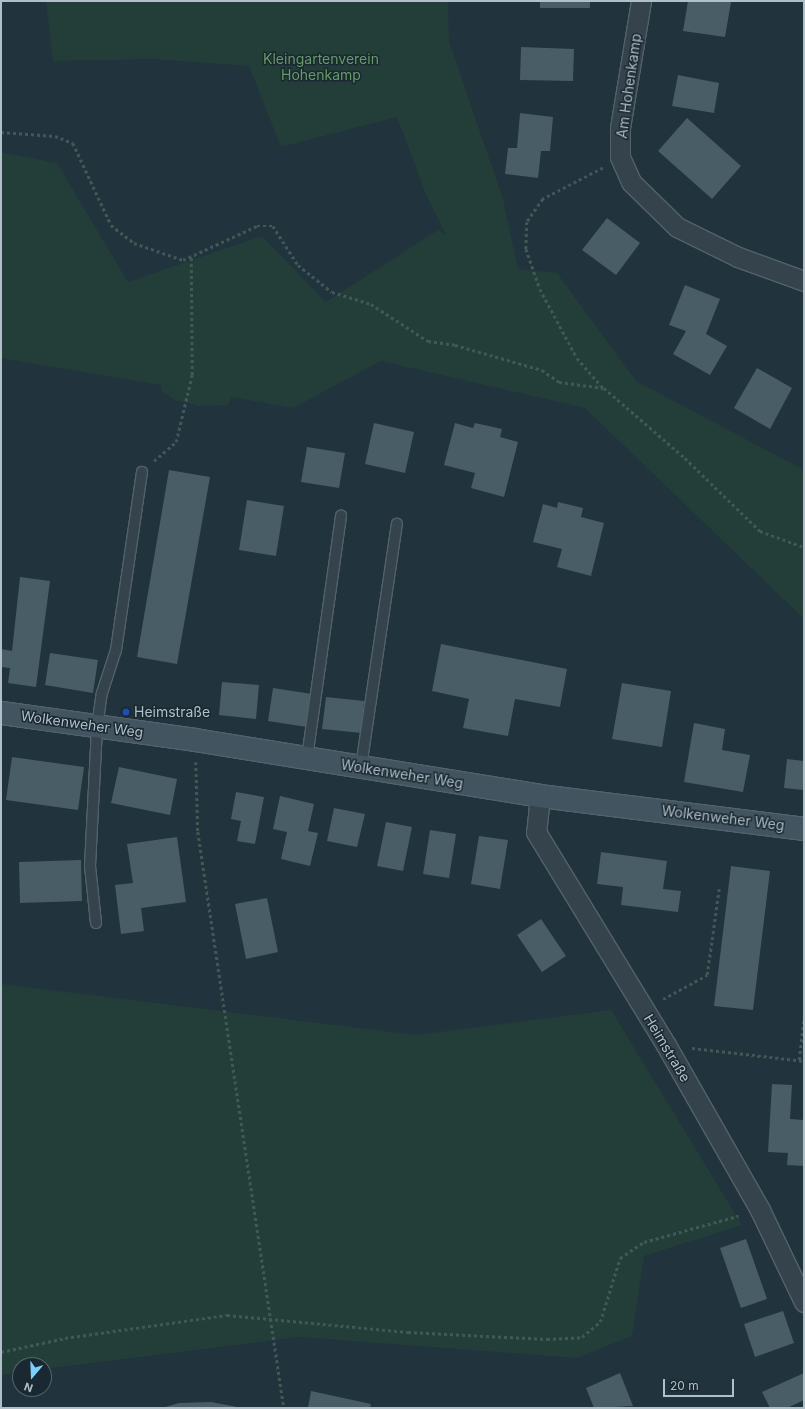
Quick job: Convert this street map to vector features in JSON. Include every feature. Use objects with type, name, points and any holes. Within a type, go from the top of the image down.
[{"type":"street","name":"Am Hohenkamp","points":[[641,1],[620,128],[620,157],[632,182],[677,227],[738,257],[804,281]]},
{"type":"street","name":"Wolkenweher Weg","points":[[1,713],[195,740],[540,796],[804,829]]},
{"type":"street","name":"Heimstraße","points":[[540,796],[536,832],[666,1045],[760,1210],[804,1302]]},
{"type":"lane","points":[[96,923],[90,866],[98,727],[102,693],[116,650],[142,472]]},
{"type":"lane","points":[[307,758],[341,515]]},
{"type":"lane","points":[[361,767],[397,524]]},
{"type":"path","points":[[1,132],[55,136],[73,143],[111,225],[134,243],[183,260],[257,226],[273,226],[298,265],[332,292],[371,304],[428,341],[455,345],[542,370],[559,382],[604,388]]},
{"type":"path","points":[[620,157],[543,199],[527,222],[526,249],[540,289],[577,358],[604,388],[685,458],[760,531],[804,548]]},
{"type":"path","points":[[142,472],[176,442],[186,409],[192,375],[192,256]]},
{"type":"path","points":[[195,740],[198,832],[284,1408]]},
{"type":"path","points":[[643,1009],[707,975],[719,889]]},
{"type":"path","points":[[799,1060],[804,1016]]},
{"type":"path","points":[[666,1045],[804,1061]]},
{"type":"path","points":[[1,1352],[203,1317],[228,1315],[408,1332],[547,1339],[582,1338],[602,1317],[620,1258],[644,1242],[760,1210]]},
{"type":"green space","name":"Kleingartenverein Hohenkamp","points":[[46,1],[448,1],[449,41],[503,199],[518,269],[557,273],[636,381],[804,470],[804,619],[585,408],[381,361],[293,408],[231,397],[228,405],[199,406],[175,400],[162,392],[161,385],[1,358],[1,152],[57,163],[128,282],[262,236],[326,302],[438,230],[446,235],[427,197],[397,117],[281,147],[249,66],[154,59],[53,61]]},
{"type":"green space","points":[[1,984],[416,1035],[611,1010],[742,1225],[644,1256],[632,1336],[577,1358],[300,1337],[52,1368],[52,1357],[12,1357],[12,1373],[1,1375]]},
{"type":"building","points":[[540,1],[590,1],[590,8],[540,8]]},
{"type":"building","points":[[688,1],[731,2],[725,37],[683,31]]},
{"type":"building","points":[[521,47],[574,49],[573,81],[520,80]]},
{"type":"building","points":[[678,75],[719,83],[714,113],[672,106]]},
{"type":"building","points":[[520,113],[553,117],[550,151],[541,151],[538,178],[505,174],[508,148],[517,148]]},
{"type":"building","points":[[687,118],[741,166],[712,199],[658,151]]},
{"type":"building","points":[[607,218],[640,243],[616,275],[582,250]]},
{"type":"building","points":[[685,285],[720,299],[706,334],[727,346],[710,375],[673,354],[686,331],[669,325]]},
{"type":"building","points":[[757,368],[792,388],[770,429],[734,408]]},
{"type":"building","points":[[374,423],[414,432],[405,473],[365,464]]},
{"type":"building","points":[[455,423],[473,428],[475,423],[502,429],[500,437],[518,442],[504,497],[471,488],[475,473],[444,465]]},
{"type":"building","points":[[307,447],[345,453],[339,488],[301,482]]},
{"type":"building","points":[[169,470],[210,477],[177,664],[137,657]]},
{"type":"building","points":[[247,500],[284,506],[276,556],[239,550]]},
{"type":"building","points":[[558,502],[583,508],[581,517],[604,523],[591,576],[557,567],[562,549],[533,542],[543,504],[557,508]]},
{"type":"building","points":[[20,577],[50,581],[36,687],[8,683],[10,668],[1,667],[1,649],[12,651]]},
{"type":"building","points":[[441,644],[567,669],[560,707],[515,699],[508,736],[463,728],[469,699],[432,691]]},
{"type":"building","points":[[50,653],[98,660],[93,693],[45,685]]},
{"type":"building","points":[[222,682],[259,685],[256,719],[219,715]]},
{"type":"building","points":[[622,683],[671,691],[662,747],[612,739]]},
{"type":"building","points":[[273,688],[312,694],[307,727],[268,721]]},
{"type":"building","points":[[326,697],[364,701],[361,733],[322,729]]},
{"type":"building","points":[[694,723],[725,729],[722,750],[750,755],[743,792],[684,782]]},
{"type":"building","points":[[12,757],[84,767],[78,810],[6,800]]},
{"type":"building","points":[[787,759],[804,761],[804,790],[784,788]]},
{"type":"building","points":[[119,767],[177,779],[170,815],[111,803]]},
{"type":"building","points":[[236,792],[264,797],[255,844],[237,841],[241,821],[231,819]]},
{"type":"building","points":[[280,796],[314,804],[308,831],[318,833],[310,866],[281,859],[287,832],[273,829]]},
{"type":"building","points":[[334,808],[365,814],[357,847],[327,841]]},
{"type":"building","points":[[386,822],[412,827],[403,871],[377,866]]},
{"type":"building","points":[[430,830],[456,834],[449,878],[423,874]]},
{"type":"building","points":[[479,836],[508,840],[500,889],[471,884]]},
{"type":"building","points":[[177,837],[186,902],[141,908],[144,931],[121,934],[115,885],[133,883],[127,844]]},
{"type":"building","points":[[601,852],[667,861],[663,889],[681,891],[678,912],[621,905],[623,887],[597,884]]},
{"type":"building","points":[[81,860],[82,901],[20,903],[19,862]]},
{"type":"building","points":[[731,866],[770,871],[753,1010],[714,1006]]},
{"type":"building","points":[[267,898],[278,952],[246,959],[235,904]]},
{"type":"building","points":[[541,919],[566,956],[542,972],[517,935]]},
{"type":"building","points":[[772,1084],[792,1085],[790,1119],[804,1120],[804,1166],[787,1165],[788,1153],[768,1152]]},
{"type":"building","points":[[746,1239],[767,1299],[741,1308],[720,1248]]},
{"type":"building","points":[[783,1311],[794,1343],[755,1357],[744,1324]]},
{"type":"building","points":[[620,1373],[633,1406],[594,1408],[586,1388]]},
{"type":"building","points":[[804,1373],[804,1400],[787,1408],[770,1408],[762,1392]]},
{"type":"building","points":[[311,1391],[371,1404],[370,1408],[308,1408]]},
{"type":"building","points":[[211,1402],[243,1408],[162,1408],[179,1403]]},
{"type":"place","name":"Heimstraße","points":[[126,712]]}]
